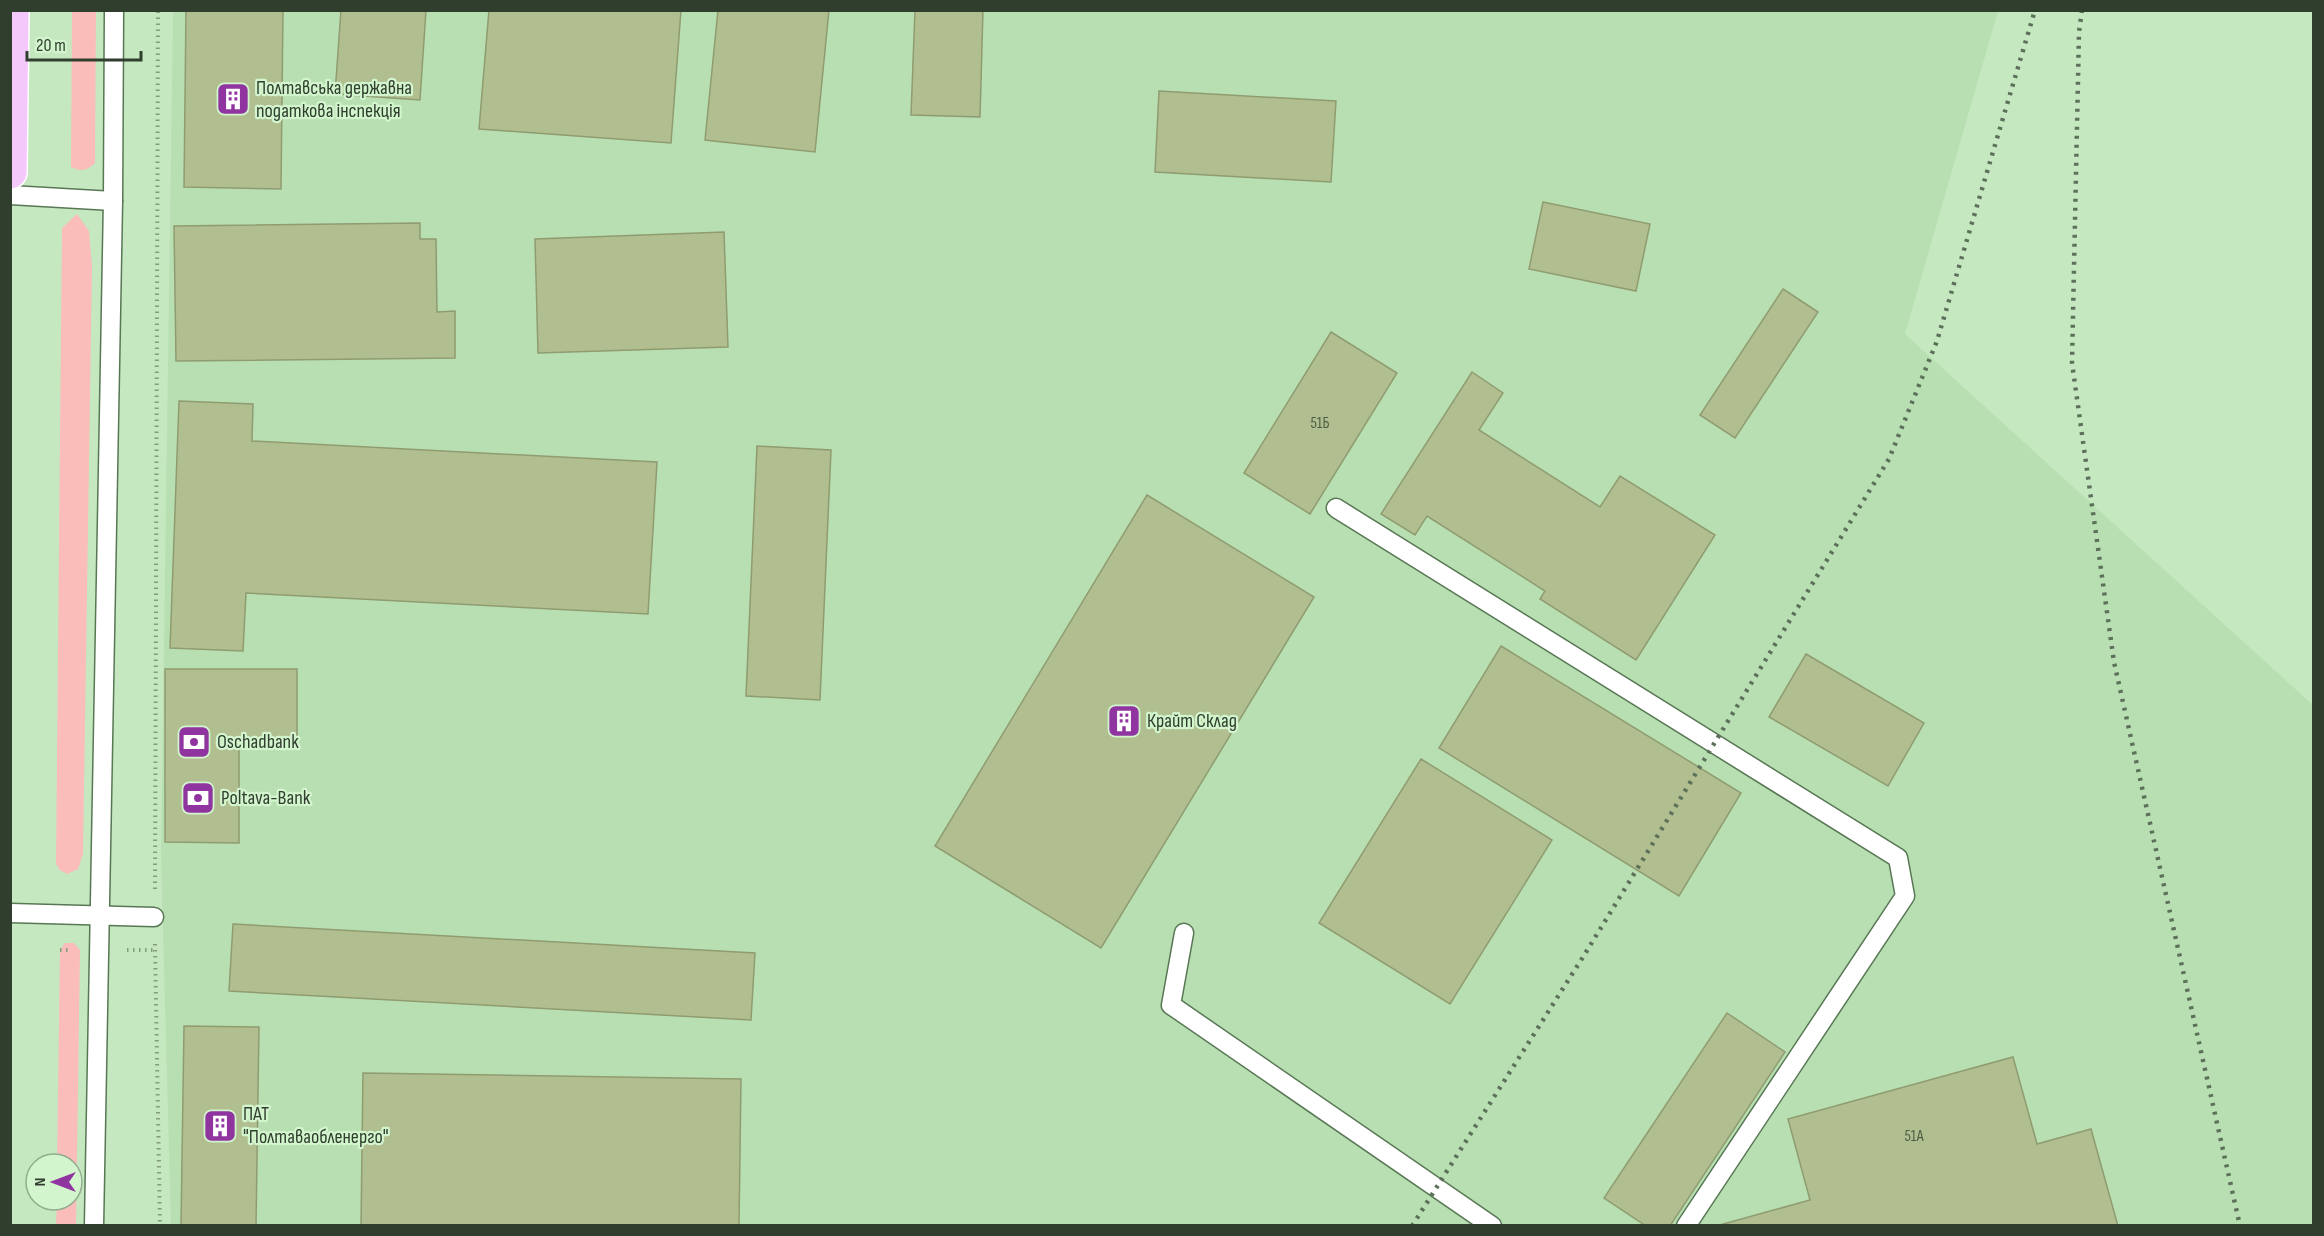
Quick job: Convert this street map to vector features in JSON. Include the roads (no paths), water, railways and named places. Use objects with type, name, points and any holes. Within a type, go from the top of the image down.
[{"type":"main road","points":[[10,172],[12,10]]},
{"type":"lane","points":[[94,1226],[114,10]]},
{"type":"lane","points":[[10,195],[112,201]]},
{"type":"lane","points":[[1336,508],[1898,858],[1905,896],[1686,1226]]},
{"type":"lane","points":[[10,913],[154,917]]},
{"type":"lane","points":[[1184,933],[1171,1005],[1492,1226]]},
{"type":"railway","points":[[1412,1226],[1583,957],[1889,459],[1937,341],[2035,10]]},
{"type":"railway","points":[[2082,10],[2079,32],[2072,363],[2114,662],[2240,1226]]},
{"type":"place","name":"Полтавська державна податкова інспекція","points":[[233,99]]},
{"type":"place","name":"Крайт Склад","points":[[1124,721]]},
{"type":"place","name":"Oschadbank","points":[[194,742]]},
{"type":"place","name":"Poltava-Bank","points":[[198,798]]},
{"type":"place","name":"ПАТ \"Полтаваобленерго\"","points":[[220,1126]]}]
